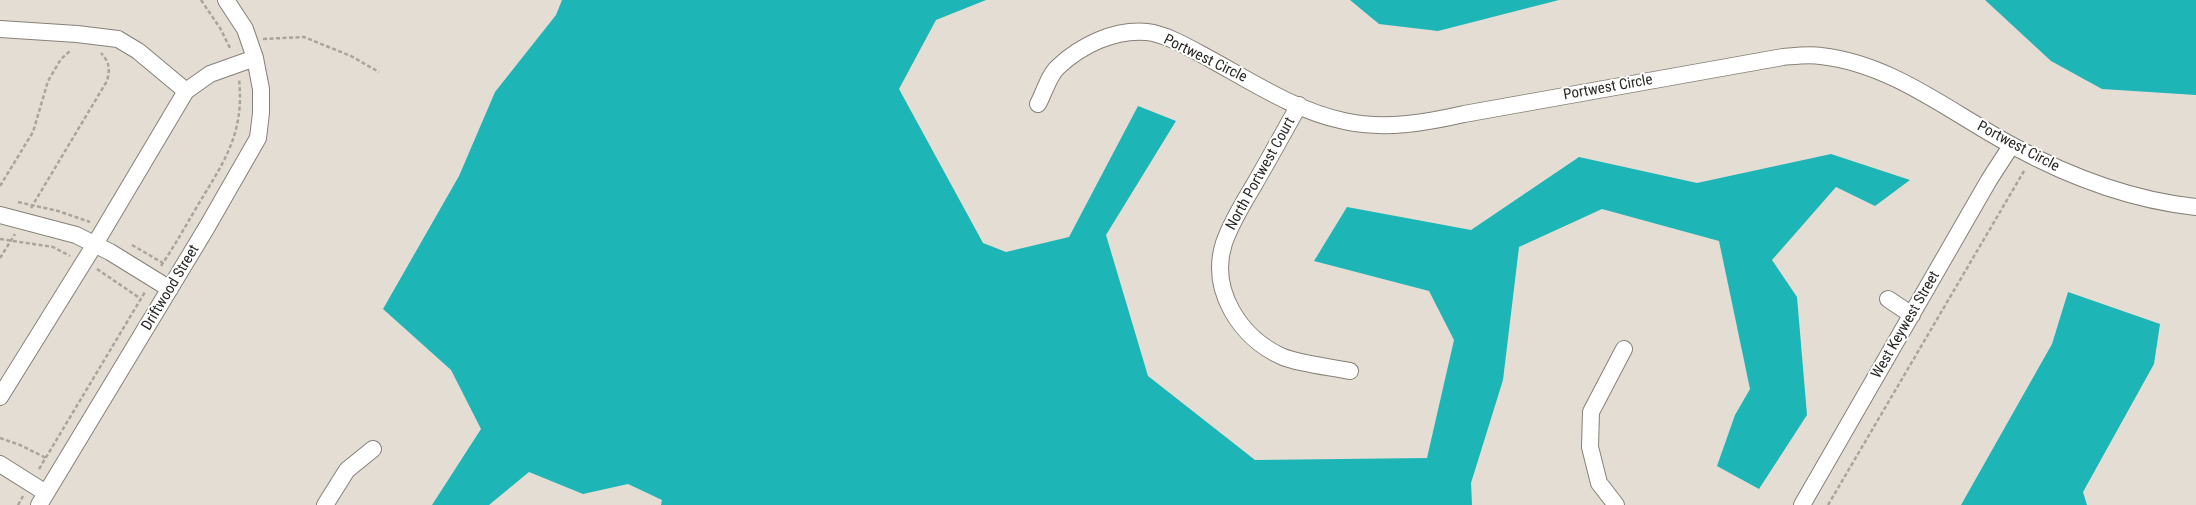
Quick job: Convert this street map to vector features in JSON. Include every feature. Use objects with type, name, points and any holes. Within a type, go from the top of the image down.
[{"type":"street","name":"Driftwood Street","points":[[43,499],[170,289],[258,138],[261,88],[255,58],[245,29],[226,0]]},
{"type":"street","points":[[0,29],[77,34],[118,39],[138,51],[186,91]]},
{"type":"street","name":"Portwest Circle","points":[[1038,104],[1057,68],[1088,45],[1117,34],[1149,32],[1183,45],[1270,92],[1299,105],[1344,121],[1371,125],[1428,123],[1464,114],[1783,57],[1820,55],[1852,62],[1882,72],[2012,146],[2068,174],[2119,192],[2176,205],[2196,207]]},
{"type":"street","points":[[0,397],[95,244],[186,91],[210,74],[255,58]]},
{"type":"street","name":"North Portwest Court","points":[[1299,105],[1240,209],[1224,243],[1220,268],[1224,298],[1237,321],[1259,342],[1284,357],[1350,371]]},
{"type":"street","name":"West Keywest Street","points":[[1802,505],[1989,180],[2012,146]]},
{"type":"street","points":[[0,215],[76,235],[95,244],[170,289]]},
{"type":"street","points":[[1888,299],[1912,315]]},
{"type":"street","points":[[1616,505],[1599,482],[1590,447],[1590,412],[1624,349]]},
{"type":"street","points":[[324,505],[347,470],[373,449]]},
{"type":"street","points":[[0,464],[30,483],[43,499]]},
{"type":"path","points":[[18,505],[152,278],[226,160],[235,134],[240,112],[241,96],[232,51],[220,28],[201,0]]},
{"type":"path","points":[[261,39],[304,37],[351,56],[379,72]]},
{"type":"path","points":[[0,186],[33,132],[48,81],[61,59],[71,50]]},
{"type":"path","points":[[0,258],[106,81],[111,68],[106,58],[99,51]]},
{"type":"path","points":[[1828,505],[2024,171]]},
{"type":"path","points":[[0,438],[20,445],[46,458]]},
{"type":"water","points":[[562,0],[986,0],[936,20],[899,89],[983,243],[1006,252],[1069,237],[1138,106],[1176,121],[1106,235],[1148,376],[1255,460],[1427,458],[1454,340],[1429,291],[1314,261],[1347,207],[1471,230],[1579,157],[1697,183],[1831,154],[1910,180],[1875,206],[1836,187],[1772,260],[1797,297],[1807,415],[1759,489],[1717,466],[1735,415],[1750,389],[1719,241],[1602,209],[1519,247],[1503,380],[1471,483],[1472,505],[661,505],[662,500],[628,484],[583,494],[529,472],[489,505],[432,505],[481,429],[451,370],[383,309],[459,176],[495,92],[556,15]]},
{"type":"water","points":[[1350,0],[1559,0],[1438,31],[1379,24]]},
{"type":"water","points":[[1985,0],[2196,0],[2196,95],[2102,89],[2051,61]]},
{"type":"water","points":[[2068,292],[2160,324],[2154,364],[2083,492],[2087,505],[1961,505],[2052,344]]}]
